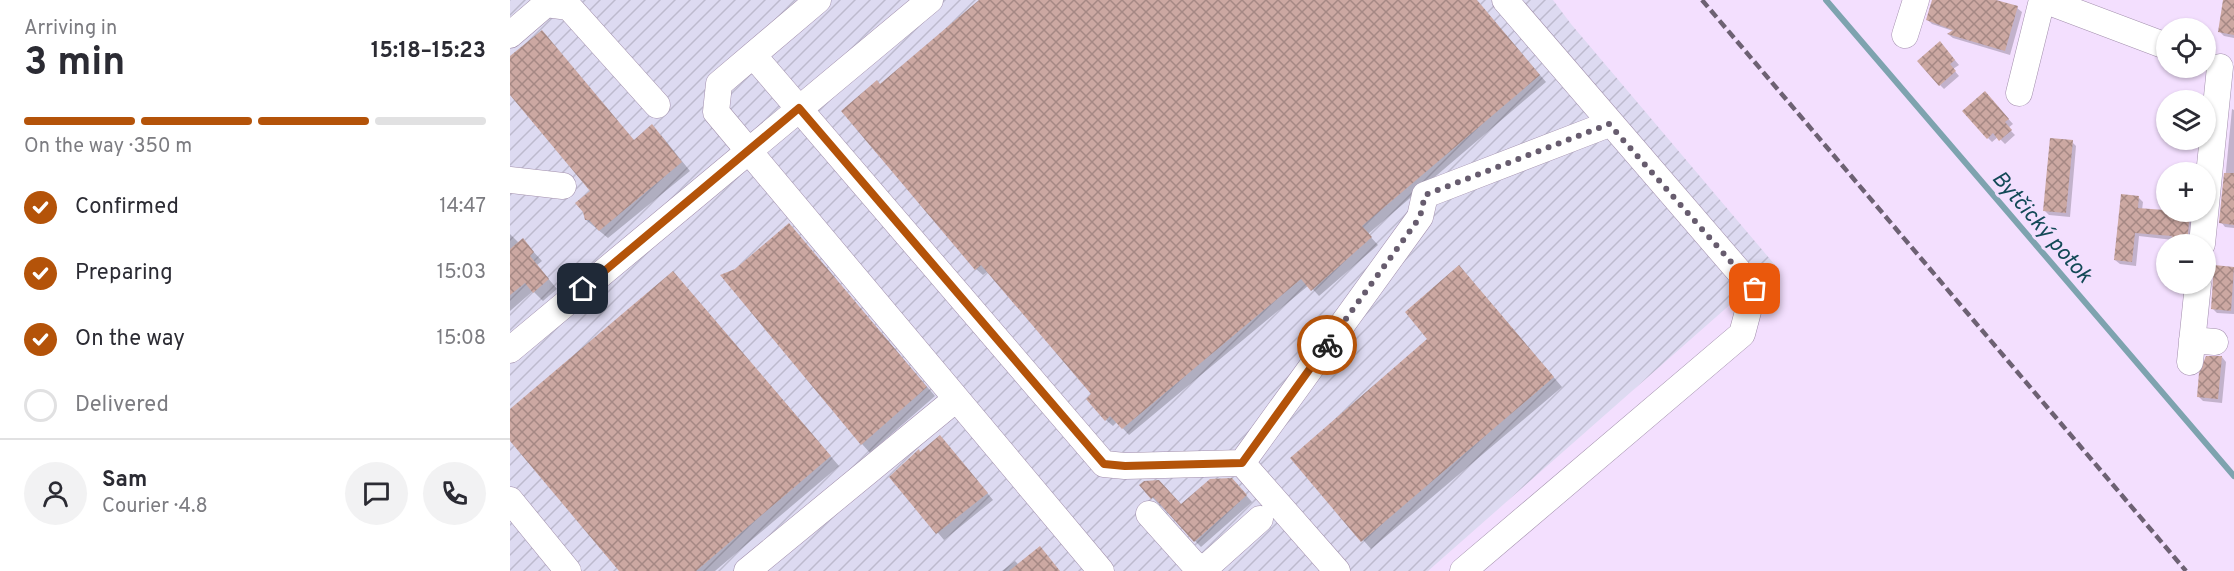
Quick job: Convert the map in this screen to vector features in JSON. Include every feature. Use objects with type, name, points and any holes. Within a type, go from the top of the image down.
[{"type":"street","points":[[818,0],[718,84],[716,112],[746,151],[1101,571]]},
{"type":"street","points":[[1463,571],[1742,334],[1755,289],[1609,124],[1505,0]]},
{"type":"street","points":[[1905,35],[1916,0]]},
{"type":"street","points":[[2019,93],[2043,0],[2156,42]]},
{"type":"street","points":[[510,350],[921,3]]},
{"type":"street","points":[[510,35],[546,4],[568,7],[657,105]]},
{"type":"street","points":[[753,55],[1104,464],[1125,466],[1242,463]]},
{"type":"street","points":[[2203,234],[2220,66]]},
{"type":"street","points":[[1242,463],[1420,217],[1425,195],[1609,124]]},
{"type":"street","points":[[510,180],[563,186]]},
{"type":"street","points":[[2198,294],[2199,348]]},
{"type":"street","points":[[747,571],[956,399]]},
{"type":"street","points":[[1242,463],[1337,571]]},
{"type":"street","points":[[510,500],[568,571]]},
{"type":"street","points":[[1149,514],[1201,571],[1260,519]]},
{"type":"shaded area","points":[[510,0],[1553,0],[1775,265],[1428,571],[510,571]]},
{"type":"building","points":[[979,0],[1477,0],[1540,75],[1362,226],[1372,237],[1311,291],[1301,279],[1122,429],[1110,416],[1105,421],[1086,399],[1091,394],[981,265],[975,270],[841,111],[877,80],[880,84]]},
{"type":"building","points":[[1932,0],[1996,0],[2018,6],[2005,51],[1947,34],[1953,30],[1926,20]]},
{"type":"building","points":[[2223,0],[2234,0],[2234,35],[2218,32]]},
{"type":"building","points":[[542,30],[634,140],[652,124],[682,162],[599,231],[589,220],[585,220],[583,212],[575,203],[590,191],[510,95],[510,56]]},
{"type":"building","points":[[1940,41],[1955,60],[1950,64],[1956,71],[1939,86],[1917,61]]},
{"type":"building","points":[[1985,91],[2009,119],[2005,122],[2012,130],[1999,141],[1993,133],[1987,139],[1962,111]]},
{"type":"building","points":[[2050,138],[2073,140],[2066,213],[2043,211]]},
{"type":"building","points":[[2224,173],[2234,173],[2234,225],[2219,223]]},
{"type":"building","points":[[2121,194],[2139,196],[2138,208],[2156,209],[2156,222],[2189,222],[2188,234],[2135,233],[2132,262],[2114,260]]},
{"type":"building","points":[[789,223],[927,387],[861,445],[720,275],[735,269]]},
{"type":"building","points":[[523,238],[534,252],[530,256],[549,279],[533,293],[525,283],[510,295],[510,249]]},
{"type":"building","points":[[1459,265],[1554,377],[1361,542],[1290,458],[1427,339],[1405,312]]},
{"type":"building","points":[[2216,265],[2234,267],[2231,311],[2211,309],[2212,294],[2216,294]]},
{"type":"building","points":[[673,271],[831,456],[696,571],[619,571],[510,441],[510,409]]},
{"type":"building","points":[[2206,356],[2222,356],[2218,399],[2197,397],[2199,373]]},
{"type":"building","points":[[940,435],[988,493],[936,534],[889,477],[919,449],[920,452]]},
{"type":"building","points":[[1232,478],[1247,495],[1194,542],[1160,504],[1153,497],[1151,499],[1139,485],[1144,481],[1159,480],[1181,504],[1210,479]]},
{"type":"building","points":[[1040,546],[1060,571],[1009,571]]},
{"type":"waterway","name":"Bytčický potok","points":[[1826,0],[2234,476]]},
{"type":"railway","points":[[1702,0],[2186,571]]},
{"type":"way so far","points":[[1327,345],[1420,217],[1425,195],[1609,124],[1755,289]]},
{"type":"route","points":[[583,289],[799,108],[1104,464],[1125,466],[1242,463],[1327,345]]}]
